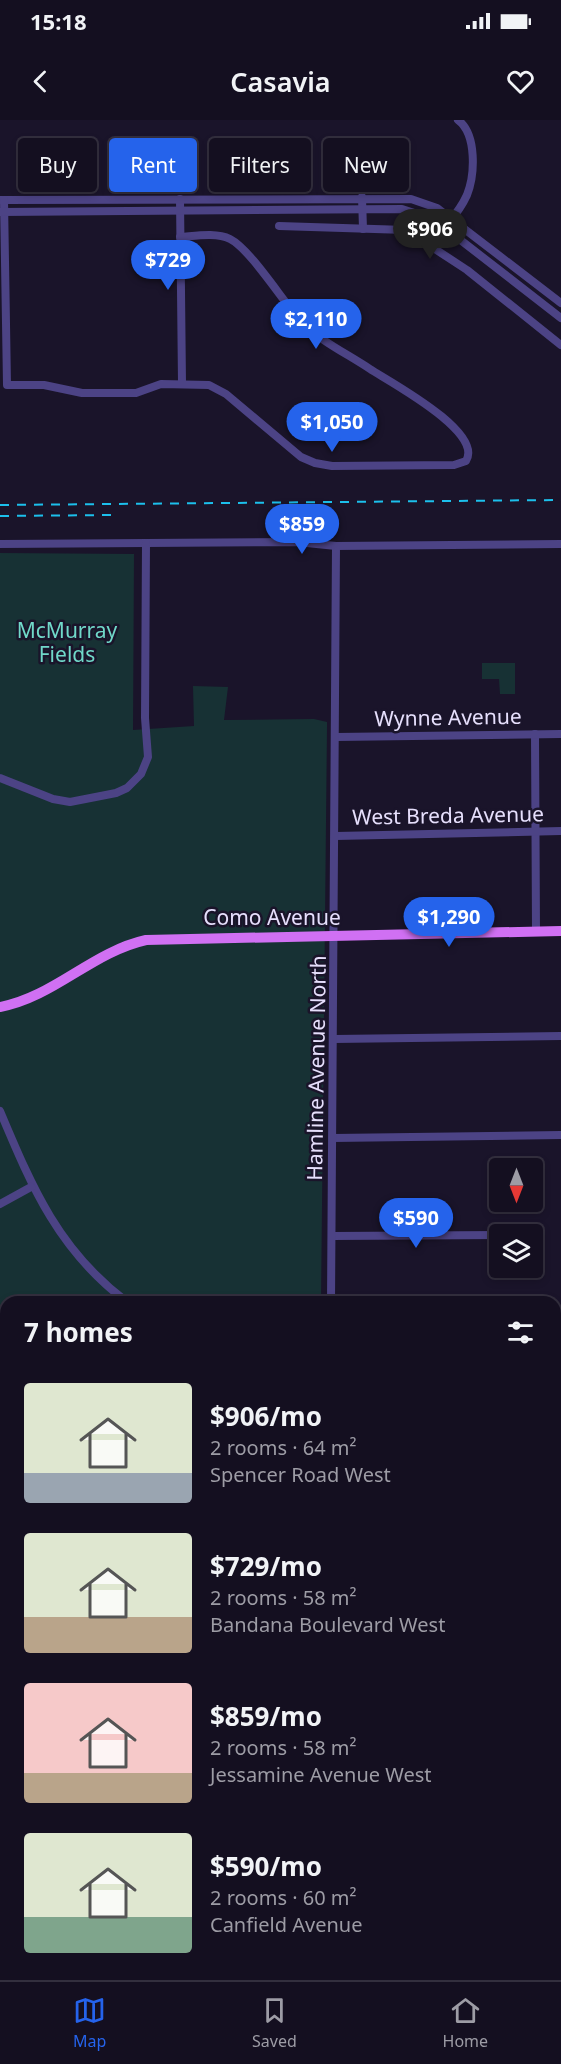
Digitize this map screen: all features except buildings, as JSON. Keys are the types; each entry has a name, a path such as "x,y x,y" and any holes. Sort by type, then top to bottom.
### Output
{"main road":[{"name":"Como Avenue","path":"0,1007 35,996 117,949 146,940 561,931"}],"street":[{"path":"445,228 467,194 471,170 470,138 467,129 458,120"},
{"path":"362,197 363,229"},
{"path":"180,237 218,236 231,240 307,327 455,428 467,441 468,456 460,464 454,465 322,465 301,457 223,392 209,385 161,384 136,393 82,393 44,384 7,384 2,200 362,197 411,199 437,208 561,303"},
{"path":"180,199 182,383"},
{"path":"2,212 402,209 430,218 445,228 561,318"},
{"path":"279,226 406,230 420,237 467,270 561,345"},
{"path":"0,544 297,542 336,546 561,544"},
{"path":"0,778 53,799 70,802 127,788 141,774 148,757 146,543"},
{"name":"Hamline Avenue North","path":"331,1296 336,936 336,546"},
{"path":"535,734 536,931"},
{"name":"Wynne Avenue","path":"336,737 561,734"},
{"name":"West Breda Avenue","path":"336,836 561,831"},
{"path":"334,1039 561,1036"},
{"path":"0,1111 31,1187 63,1237 83,1262 120,1296"},
{"path":"333,1138 561,1135"},
{"path":"0,1204 31,1187"},
{"path":"332,1236 489,1235"}],"green space":[{"name":"McMurray Fields","path":"0,553 134,554 133,730 194,726 193,686 228,687 224,720 314,719 327,722 321,1296 0,1296"},
{"path":"482,663 515,663 515,694 500,694 499,679 482,679"}],"railway":[{"path":"0,505 561,500"},
{"path":"0,516 113,515"}]}
